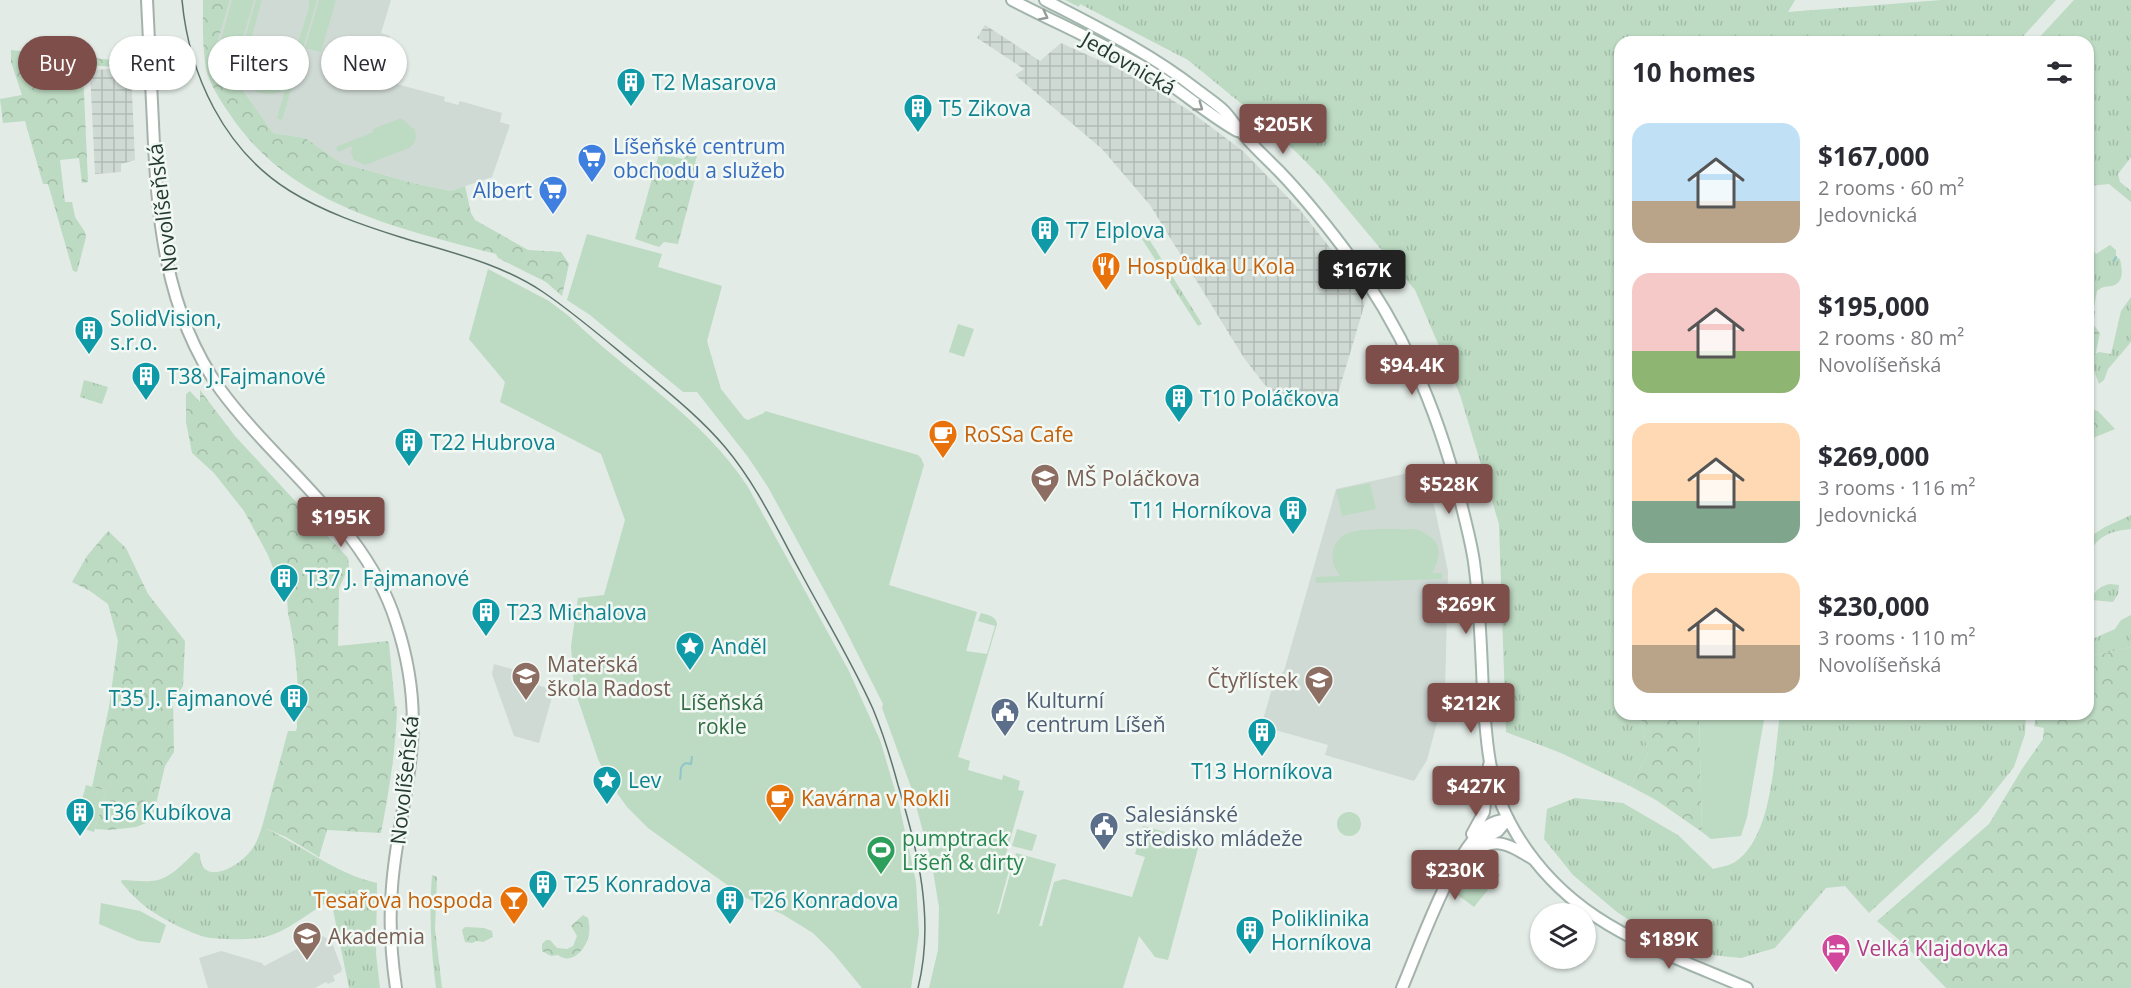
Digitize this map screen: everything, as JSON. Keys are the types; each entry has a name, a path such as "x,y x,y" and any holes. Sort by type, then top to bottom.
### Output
{"main road":[{"name":"Novolíšeňská","path":"147,0 158,211 166,264 182,316 207,368 226,397 360,550 388,600 402,642 409,674 413,725 411,760 392,887 391,941 396,988"},
{"name":"Jedovnická","path":"1012,0 1158,76 1215,118 1243,134"},
{"name":"Jedovnická","path":"1045,0 1165,66 1223,110 1282,174 1344,248 1392,321 1433,406 1449,457 1472,552 1489,765 1508,819 1535,860 1580,908 1626,936 1747,988"},
{"path":"1402,988 1470,837 1482,819 1489,765"},
{"path":"1463,854 1489,824 1508,819"},
{"path":"1463,854 1491,843 1511,846 1535,860"}],"shaded area":[{"path":"230,0 391,0 381,33 390,36 321,36 321,90 407,90 407,87 445,97 444,101 458,105 460,101 502,113 500,122 510,125 492,177 451,191 341,163 305,138 273,133 243,90 309,90 309,36 219,36"},
{"path":"985,25 1040,61 1061,43 1121,70 1187,109 1243,151 1300,210 1331,249 1365,303 1334,407 1293,404 1280,399 1264,384 1244,358 1150,205 1102,149 1015,75 1024,69 977,38"},
{"path":"109,69 109,90 132,90 135,160 121,164 121,172 95,174 91,90 97,90 97,70"},
{"path":"1422,470 1435,509 1448,571 1445,693 1427,760 1414,781 1325,755 1328,745 1265,727 1262,723 1275,678 1284,671 1336,489"},
{"name":"Mateřská škola Radost","path":"494,664 539,677 537,685 554,690 539,743 514,736 492,674"},
{"name":"Akademia","path":"322,936 331,940 342,969 333,976 335,981 328,984 326,982 315,988 208,988 199,958 221,951 262,963 264,966"}],"green space":[{"path":"203,0 230,0 219,36 208,36 208,76 203,34"},
{"path":"232,0 254,0 243,36 222,36"},
{"path":"256,0 262,0 252,36 246,36"},
{"path":"309,0 317,0 306,36 300,36 309,8"},
{"path":"319,0 336,0 326,36 321,36 321,52 309,49 308,36"},
{"path":"1065,0 1795,0 1788,12 1942,0 2056,0 2023,36 1614,36 1614,720 1641,720 1648,754 1630,786 1561,753 1506,732 1499,524 1460,395 1415,290 1319,175 1276,132 1188,60 1080,4 1079,7"},
{"path":"2074,0 2131,0 2131,157 2118,174 2120,182 2131,191 2131,202 2109,184 2094,185 2094,36 2041,36"},
{"path":"11,50 18,51 18,83 11,62"},
{"path":"97,58 109,60 109,66 97,66"},
{"path":"20,90 84,90 88,182 82,183 79,158 60,160 65,202 72,202 75,217 86,237 77,272 73,271 48,184 43,184 25,121 3,123 0,99 22,95"},
{"path":"215,90 243,90 273,133 305,138 341,163 451,191 465,186 471,213 475,220 528,250 561,252 569,264 562,296 546,282 498,258 496,254 383,222 313,191 282,170 254,144"},
{"path":"252,90 285,90 268,94"},
{"path":"285,90 291,90 282,120 277,118"},
{"path":"401,118 415,130 414,143 409,148 365,165 354,160 351,153 352,146 338,152 336,147"},
{"path":"659,154 683,159 689,154 697,156 695,163 699,164 678,244 664,242 659,247 635,239"},
{"path":"587,234 662,254 658,267 722,286 707,341 721,389 744,418 748,420 765,411 918,455 921,458 924,465 889,585 977,612 966,651 987,654 995,626 978,621 981,613 991,616 997,624 958,757 970,761 968,770 1002,780 1003,775 1020,781 1018,790 1024,791 1004,861 1011,863 997,914 999,914 1016,853 1056,864 1039,926 1042,926 1054,882 1064,879 1132,897 1145,857 1135,854 1143,826 1200,841 1168,960 1155,957 1139,936 1123,988 929,988 938,950 939,907 932,865 911,787 882,708 883,704 768,487 748,457 697,392 683,392 590,315 567,300"},
{"path":"1147,236 1202,324 1198,326 1142,239"},
{"path":"2110,245 2116,250 2116,257 2120,259 2121,278 2116,284 2097,291 2094,307 2094,252 2096,254"},
{"name":"Líšeňská rokle","path":"488,269 549,301 570,317 687,417 730,462 748,487 849,671 880,740 899,804 916,882 919,934 911,988 862,988 813,933 782,914 744,897 648,828 627,807 610,783 598,759 574,688 571,646 578,598 604,595 625,520 601,454 500,402 505,382 469,339"},
{"path":"2131,297 2131,342 2108,369 2104,380 2099,384 2094,370 2095,354 2099,352 2111,354 2121,311"},
{"path":"958,324 974,329 964,357 949,352"},
{"path":"2094,325 2100,333 2094,357"},
{"path":"84,380 108,387 102,404 80,397"},
{"path":"200,390 235,436 348,558 349,567 339,588 338,646 388,641 389,643 395,706 397,707 392,770 381,833 327,830 319,857 286,837 262,827 288,731 296,731 297,727 297,670 287,596 283,594 268,555 244,511 214,473 192,453 186,422 186,394 190,391 200,402"},
{"path":"2094,410 2098,411 2115,429 2094,438"},
{"path":"1370,483 1376,509 1342,516 1336,490"},
{"path":"2131,515 2131,529 2110,533 2094,546 2094,534"},
{"path":"1368,529 1415,529 1430,536 1437,546 1438,558 1432,573 1442,573 1442,579 1316,583 1315,577 1340,576 1332,554 1336,543 1344,535"},
{"path":"108,531 126,548 148,594 185,641 183,686 173,701 174,752 165,766 154,812 146,823 136,827 110,830 95,829 106,791 92,787 109,707 118,641 108,604 72,582 87,556"},
{"path":"2119,585 2118,594 2113,602 2094,600 2094,594 2104,586"},
{"path":"2131,615 2131,647 2094,656 2094,638 2115,629 2121,620"},
{"path":"2131,647 2131,988 1946,988 1904,944 1877,921 1989,824 2043,739 2044,728 2034,726 2036,720 2094,720 2094,656"},
{"path":"1641,720 1699,720 1702,832 1656,800 1630,786 1648,754"},
{"path":"1699,720 1764,720 1747,817 1741,836 1711,839 1702,832"},
{"path":"1779,720 2026,720 2025,734 2014,767 1978,812 1869,913 1845,886 1826,888 1775,948 1741,958 1691,953 1638,926 1617,912 1573,875 1544,839 1547,809 1575,798 1623,803 1678,835 1713,869 1727,865 1735,862 1748,850 1757,834 1770,794"},
{"path":"86,785 106,791 94,832 75,826"},
{"path":"1349,812 1358,815 1361,824 1358,833 1349,836 1340,833 1337,824 1340,815"},
{"path":"262,827 332,866 377,883 376,954 380,988 349,988 330,903 326,903 273,935 243,939 211,938 189,931 154,912 137,900 121,882 122,880 148,881 164,878 195,852 200,854 201,864 205,869 211,872 226,870 249,853"},
{"path":"1017,829 1037,835 1032,851 1012,846"},
{"path":"1483,861 1500,875 1474,907 1458,895"},
{"path":"432,875 437,877 435,929 442,988 436,988 433,960"},
{"path":"101,903 140,911 166,925 160,943 139,941 99,924"},
{"path":"583,915 588,918 589,932 585,945 578,954 563,958 558,955 551,956 542,951 542,944 546,940 550,940 557,948 567,949 573,946 577,936 571,926"},
{"path":"465,927 484,928 492,931 493,937 483,942 465,942 462,930"}],"waterway":[{"path":"2114,261 2116,257"},
{"path":"680,779 682,766 686,763 691,764 692,757"}],"tram line":[{"path":"182,0 193,56 214,108 246,154 267,174 303,199 330,212 372,228 492,266 527,282 566,308 680,403 715,435 737,462 766,508 865,692 893,766 912,835 922,885 925,937 918,988"}],"place":[{"name":"T2 Masarova","path":"631,108"},
{"name":"T5 Zikova","path":"918,134"},
{"name":"Líšeňské centrum obchodu a služeb","path":"592,184"},
{"name":"Albert","path":"553,216"},
{"name":"T7 Elplova","path":"1045,256"},
{"name":"Hospůdka U Kola","path":"1106,292"},
{"name":"SolidVision, s.r.o.","path":"89,356"},
{"name":"T38 J.Fajmanové","path":"146,402"},
{"name":"T10 Poláčkova","path":"1179,424"},
{"name":"RoSSa Cafe","path":"943,460"},
{"name":"T22 Hubrova","path":"409,468"},
{"name":"MŠ Poláčkova","path":"1045,504"},
{"name":"T11 Horníkova","path":"1293,536"},
{"name":"T37 J. Fajmanové","path":"284,604"},
{"name":"T23 Michalova","path":"486,638"},
{"name":"Anděl","path":"690,672"},
{"name":"Mateřská škola Radost","path":"526,702"},
{"name":"Čtyřlístek","path":"1319,706"},
{"name":"T35 J. Fajmanové","path":"294,724"},
{"name":"Kulturní centrum Líšeň","path":"1005,738"},
{"name":"T13 Horníkova","path":"1262,758"},
{"name":"Lev","path":"607,806"},
{"name":"Kavárna v Rokli","path":"780,824"},
{"name":"T36 Kubíkova","path":"80,838"},
{"name":"Salesiánské středisko mládeže","path":"1104,852"},
{"name":"pumptrack Líšeň & dirty","path":"881,876"},
{"name":"T25 Konradova","path":"543,910"},
{"name":"Tesařova hospoda","path":"514,926"},
{"name":"T26 Konradova","path":"730,926"},
{"name":"Poliklinika Horníkova","path":"1250,956"},
{"name":"Akademia","path":"307,962"},
{"name":"Velká Klajdovka","path":"1836,974"}]}
